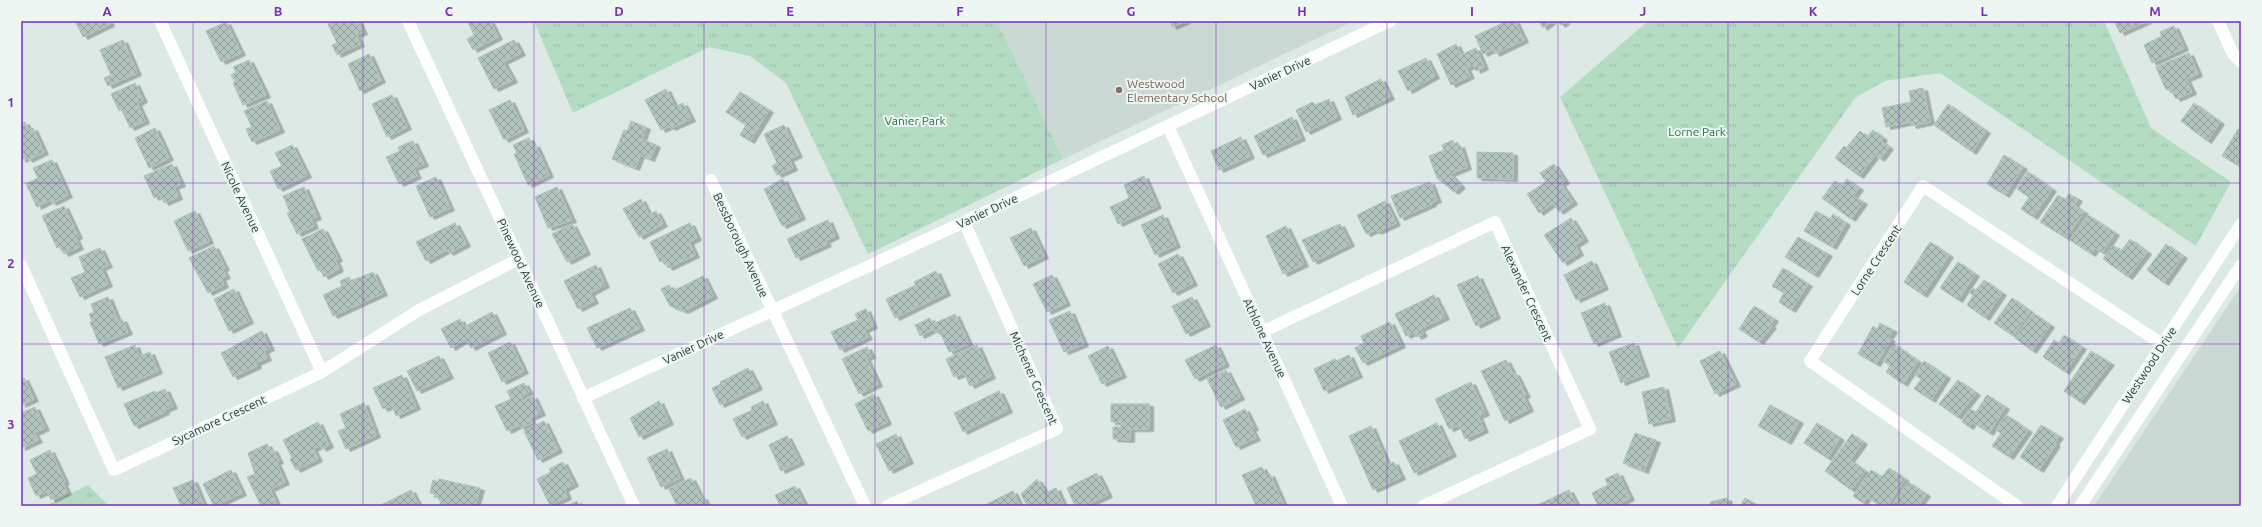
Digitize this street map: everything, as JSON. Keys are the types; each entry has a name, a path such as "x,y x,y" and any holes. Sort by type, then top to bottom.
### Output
{"street":[{"name":"Nicole Avenue","path":"160,21 322,372"},
{"name":"Pinewood Avenue","path":"408,21 634,506"},
{"name":"Vanier Drive","path":"583,398 964,222 1390,21"},
{"path":"2218,21 2233,54 2241,62"},
{"name":"Athlone Avenue","path":"1168,126 1342,506"},
{"name":"Bessborough Avenue","path":"711,180 771,310"},
{"name":"Lorne Crescent","path":"2017,506 1810,361 1923,186 2162,344"},
{"name":"Michener Crescent","path":"887,506 1057,429 964,222"},
{"name":"Alexander Crescent","path":"1262,332 1495,222 1590,429 1423,506"},
{"name":"Westwood Drive","path":"2057,506 2241,224"},
{"name":"Sycamore Crescent","path":"21,265 114,470 322,372 419,310 519,259"},
{"name":"Westwood Drive","path":"2080,506 2241,265"},
{"path":"771,310 865,506"}],"shaded area":[{"name":"Westwood Elementary School","path":"997,21 1354,21 1063,159"},
{"path":"2241,286 2241,506 2094,506"}],"green space":[{"name":"Vanier Park","path":"534,21 997,21 1063,159 868,254 786,83 750,56 709,47 573,113"},
{"name":"Lorne Park","path":"1648,21 2104,21 2151,128 2231,182 2196,246 1940,73 1885,81 1855,98 1678,348 1560,97"},
{"path":"88,485 109,506 45,506"}],"building":[{"path":"75,21 109,21 110,24 83,37"},
{"path":"335,21 358,21 363,32 356,35 360,44 337,55 332,45 337,43 328,24"},
{"path":"490,21 498,37 473,50 467,39 474,35 468,22"},
{"path":"1170,21 1186,21 1172,27"},
{"path":"1507,21 1515,21 1524,40 1495,54 1493,49 1483,54 1475,36"},
{"path":"1539,21 1552,21 1543,28"},
{"path":"1557,21 1566,21 1561,25"},
{"path":"2114,21 2147,21 2120,33"},
{"path":"226,22 241,53 221,62 206,31"},
{"path":"2174,26 2184,48 2152,63 2144,45 2162,36 2160,32"},
{"path":"123,40 137,73 108,86 104,78 111,75 100,50"},
{"path":"514,40 521,53 503,62 513,80 494,89 478,58"},
{"path":"1456,44 1461,55 1476,48 1484,67 1476,71 1474,65 1466,68 1470,76 1451,85 1437,54"},
{"path":"2189,53 2198,74 2186,79 2192,92 2176,99 2170,88 2166,90 2156,67"},
{"path":"369,54 381,80 360,91 348,64"},
{"path":"1426,58 1435,76 1408,91 1398,71"},
{"path":"249,60 266,95 243,105 231,75 236,72 233,67"},
{"path":"1381,79 1390,97 1353,115 1345,97"},
{"path":"135,83 143,100 137,103 145,121 130,128 122,110 119,111 111,94"},
{"path":"1923,88 1930,122 1912,126 1911,122 1886,127 1882,108 1911,102 1909,91"},
{"path":"666,89 675,107 683,103 691,119 671,128 670,126 661,130 645,100"},
{"path":"740,92 769,110 750,141 740,135 746,125 726,112"},
{"path":"392,95 407,127 387,137 372,104"},
{"path":"1329,99 1337,117 1306,132 1296,110 1313,102 1315,105"},
{"path":"510,100 524,130 504,140 489,110"},
{"path":"267,101 280,130 252,142 246,129 252,127 244,111"},
{"path":"2194,103 2220,122 2207,141 2181,121"},
{"path":"1948,104 1986,131 1972,152 1934,125"},
{"path":"1292,117 1301,138 1263,155 1254,136"},
{"path":"631,121 646,127 642,139 656,145 650,159 640,155 635,168 612,159 624,130 627,131"},
{"path":"25,122 28,130 33,128 44,152 28,160 27,157 21,160 21,124"},
{"path":"784,125 798,155 789,159 793,168 777,175 772,166 777,163 764,134"},
{"path":"155,128 169,158 149,168 135,138"},
{"path":"2238,129 2241,131 2241,167 2222,156"},
{"path":"1873,130 1883,138 1881,141 1889,147 1880,159 1875,155 1859,176 1835,158 1844,146 1846,148 1860,131 1867,137"},
{"path":"1241,137 1250,156 1219,170 1211,151"},
{"path":"529,138 533,146 535,144 549,175 528,185 514,154 517,153 513,145"},
{"path":"1453,140 1454,147 1460,145 1467,167 1450,174 1461,186 1454,192 1437,178 1429,156 1444,150 1442,145"},
{"path":"413,141 424,164 413,168 417,176 399,184 386,157 400,151 398,147"},
{"path":"292,145 307,175 278,189 270,171 282,166 275,153"},
{"path":"1477,152 1513,153 1513,179 1477,178"},
{"path":"2004,155 2023,167 2005,195 1987,184"},
{"path":"52,160 68,195 52,203 50,200 37,207 26,184 38,178 33,168"},
{"path":"172,164 181,184 174,187 178,197 164,203 160,195 154,198 144,176"},
{"path":"1554,164 1565,181 1561,184 1573,202 1559,212 1553,203 1539,213 1527,194 1546,182 1540,173"},
{"path":"2028,172 2052,189 2033,217 2021,209 2029,197 2017,189"},
{"path":"1144,176 1157,206 1118,224 1110,207 1129,198 1124,185"},
{"path":"436,177 450,208 430,217 416,186"},
{"path":"783,179 801,217 782,226 764,189"},
{"path":"1847,179 1859,188 1853,196 1863,202 1851,219 1822,198 1835,181 1842,186"},
{"path":"1430,182 1437,200 1432,202 1432,204 1400,218 1391,196"},
{"path":"304,187 317,217 311,219 314,226 297,234 287,213 290,212 283,196"},
{"path":"557,187 572,220 548,228 535,197"},
{"path":"2069,194 2078,199 2074,205 2084,212 2066,238 2040,222 2058,195 2065,200"},
{"path":"641,199 649,215 656,211 663,224 639,237 623,209"},
{"path":"1385,201 1396,223 1377,232 1375,230 1366,234 1357,215"},
{"path":"64,206 78,236 75,238 79,247 64,254 60,246 57,248 42,216"},
{"path":"195,211 209,241 188,251 174,221"},
{"path":"1816,211 1830,219 1833,214 1846,223 1832,247 1804,231"},
{"path":"1163,215 1176,245 1155,255 1141,225"},
{"path":"2088,215 2115,233 2102,253 2095,248 2091,254 2070,240"},
{"path":"1571,218 1584,239 1575,245 1579,253 1563,263 1544,235"},
{"path":"828,220 835,236 825,241 827,244 796,258 787,239"},
{"path":"455,223 466,244 449,253 447,250 426,261 416,242"},
{"path":"690,223 697,238 689,242 695,255 668,268 664,260 660,262 650,242"},
{"path":"572,224 586,252 567,262 552,234"},
{"path":"1340,224 1350,244 1313,262 1302,240"},
{"path":"1286,226 1304,264 1283,274 1266,236"},
{"path":"1031,228 1044,256 1024,266 1010,238"},
{"path":"323,229 338,259 335,260 339,269 324,277 320,270 318,271 302,239"},
{"path":"1798,237 1828,254 1814,275 1785,257"},
{"path":"2130,239 2147,252 2128,277 2103,259 2113,245 2121,251"},
{"path":"1930,242 1949,255 1923,295 1904,282"},
{"path":"2166,244 2183,256 2164,283 2147,270"},
{"path":"214,246 225,268 222,269 226,276 221,278 224,285 208,293 189,258"},
{"path":"100,248 108,265 101,268 108,284 80,297 71,278 85,272 79,257"},
{"path":"1178,254 1193,283 1173,293 1158,264"},
{"path":"1592,261 1604,287 1576,300 1564,275"},
{"path":"1958,262 1975,274 1958,300 1940,288"},
{"path":"596,265 605,285 590,293 594,301 578,309 564,281"},
{"path":"1783,268 1808,284 1791,310 1779,302 1784,293 1772,286"},
{"path":"936,271 946,293 895,318 886,299 916,285 914,282"},
{"path":"373,272 383,293 333,316 323,295 342,286 340,281 349,277 351,281"},
{"path":"1052,275 1066,303 1047,312 1033,284"},
{"path":"703,276 713,296 684,311 670,306 661,289 669,285 673,291"},
{"path":"1478,276 1496,316 1476,326 1457,285"},
{"path":"1984,280 2002,293 1985,318 1967,305 1973,296 1970,293 1973,288 1976,290"},
{"path":"234,289 249,321 229,331 214,299"},
{"path":"1434,295 1445,317 1420,329 1423,334 1417,337 1414,332 1406,336 1395,314"},
{"path":"108,297 118,321 122,319 128,332 99,344 90,322 92,321 89,314 94,312 91,304"},
{"path":"1192,297 1206,324 1186,334 1172,306"},
{"path":"2012,298 2030,311 2013,336 1994,323"},
{"path":"1605,303 1617,334 1594,344 1581,313"},
{"path":"1754,306 1774,319 1770,325 1772,326 1759,342 1739,329"},
{"path":"630,308 640,328 597,348 587,328"},
{"path":"866,309 873,326 864,330 868,337 840,350 831,332 858,320 855,314"},
{"path":"1070,311 1084,344 1064,352 1049,320"},
{"path":"492,312 502,332 471,348 466,339 451,348 441,329 460,319 464,327"},
{"path":"2033,313 2050,325 2032,351 2015,338"},
{"path":"955,314 969,344 949,352 939,330 935,332 934,329 920,336 915,325 930,318 933,324"},
{"path":"1390,322 1401,345 1363,363 1355,348 1364,343 1361,336"},
{"path":"1880,323 1893,330 1888,338 1891,339 1876,364 1858,354 1873,326 1877,329"},
{"path":"262,331 270,348 264,351 267,358 256,363 257,366 233,377 221,353"},
{"path":"2064,335 2082,347 2065,372 2043,357 2054,340 2059,343"},
{"path":"510,342 524,371 502,382 488,353"},
{"path":"1634,343 1645,374 1621,383 1609,352"},
{"path":"1894,344 1918,361 1903,384 1886,372 1890,366 1883,361"},
{"path":"135,345 139,356 150,352 158,371 118,388 105,357"},
{"path":"977,345 991,376 970,386 964,373 954,377 946,359"},
{"path":"1216,345 1225,364 1195,379 1185,360"},
{"path":"1108,346 1122,375 1102,384 1088,356"},
{"path":"867,347 871,356 866,358 878,384 859,394 842,359"},
{"path":"1720,351 1736,384 1715,394 1700,361"},
{"path":"2091,351 2110,363 2080,402 2064,391"},
{"path":"1349,355 1358,375 1324,391 1314,369 1335,359 1336,361"},
{"path":"439,356 449,376 417,391 407,371"},
{"path":"1506,360 1513,374 1515,373 1526,395 1523,396 1529,409 1505,421 1481,371"},
{"path":"1924,361 1946,376 1931,400 1914,389 1921,379 1915,375"},
{"path":"748,368 758,387 720,405 712,388 721,384 720,382"},
{"path":"1226,370 1240,397 1221,407 1207,379"},
{"path":"402,375 416,407 396,416 392,405 383,409 373,388"},
{"path":"24,378 34,399 21,405 21,379"},
{"path":"1958,380 1976,393 1957,417 1939,404"},
{"path":"1471,382 1485,413 1478,416 1484,430 1465,439 1459,425 1449,429 1435,399"},
{"path":"524,383 529,392 521,396 523,401 533,396 541,413 530,418 532,423 521,428 519,425 507,431 495,406 511,399 507,391"},
{"path":"1664,387 1671,419 1649,424 1642,392"},
{"path":"165,389 173,406 164,410 165,412 134,426 124,404 155,391 156,393"},
{"path":"999,391 1008,410 963,432 954,413"},
{"path":"874,394 887,422 868,431 855,404"},
{"path":"1987,395 2005,407 1989,433 1972,422 1969,427 1962,422 1970,409 1976,412"},
{"path":"659,401 669,422 639,437 630,418"},
{"path":"763,401 773,422 742,437 733,419 752,410 751,407"},
{"path":"364,403 376,435 346,449 338,431 346,428 340,414"},
{"path":"1111,404 1149,404 1149,429 1130,429 1130,440 1113,439 1113,427 1121,427 1121,422 1111,422"},
{"path":"1770,405 1799,421 1787,442 1758,426"},
{"path":"35,407 45,428 34,433 38,440 21,448 21,413"},
{"path":"1245,409 1254,428 1251,429 1256,438 1236,447 1223,420"},
{"path":"2006,415 2028,430 2009,457 1992,446 2001,433 1996,430"},
{"path":"544,421 558,450 538,460 524,431"},
{"path":"318,422 329,445 322,449 320,445 313,449 318,459 296,470 283,440"},
{"path":"1437,423 1452,454 1414,473 1399,441"},
{"path":"1817,423 1840,438 1827,458 1804,443"},
{"path":"2041,425 2059,436 2054,443 2056,444 2039,470 2020,457"},
{"path":"1371,426 1388,465 1394,462 1401,477 1373,490 1349,436"},
{"path":"1635,433 1656,440 1644,471 1623,463"},
{"path":"896,434 909,461 889,471 876,444"},
{"path":"1852,434 1863,442 1850,460 1865,471 1851,490 1825,471"},
{"path":"787,436 800,462 781,471 769,445"},
{"path":"267,444 270,450 273,449 279,461 276,462 285,482 270,489 277,505 276,506 261,506 247,477 255,474 248,453"},
{"path":"667,449 680,478 661,487 647,458"},
{"path":"50,450 65,482 63,483 67,492 51,500 47,491 36,496 28,478 37,474 30,460"},
{"path":"563,462 574,484 564,489 567,497 550,505 537,479 551,472 549,469"},
{"path":"1262,467 1266,476 1270,474 1284,506 1256,506 1242,475"},
{"path":"1889,468 1905,479 1887,506 1880,506 1867,497 1863,503 1853,496 1871,470 1882,477"},
{"path":"231,470 242,493 214,506 203,484"},
{"path":"1097,473 1108,495 1084,506 1075,506 1067,488"},
{"path":"1618,473 1630,498 1614,506 1598,506 1592,493 1608,485 1605,479"},
{"path":"691,478 701,498 703,497 707,506 677,506 669,489"},
{"path":"439,479 480,488 475,506 440,504 442,499 434,497 435,494 430,493 433,480 438,482"},
{"path":"1037,479 1046,493 1056,488 1064,506 1027,506 1021,494"},
{"path":"193,480 204,506 181,506 173,488"},
{"path":"1908,482 1926,494 1918,506 1892,506"},
{"path":"795,486 805,506 780,506 775,495"},
{"path":"411,490 419,506 379,506"},
{"path":"1569,490 1577,506 1535,506"},
{"path":"1013,491 1020,506 983,506"},
{"path":"1727,498 1729,506 1711,506 1710,502"},
{"path":"1745,498 1759,506 1740,506"},
{"path":"577,501 579,506 566,506"}],"place":[{"name":"Westwood Elementary School","path":"1119,90"}]}
